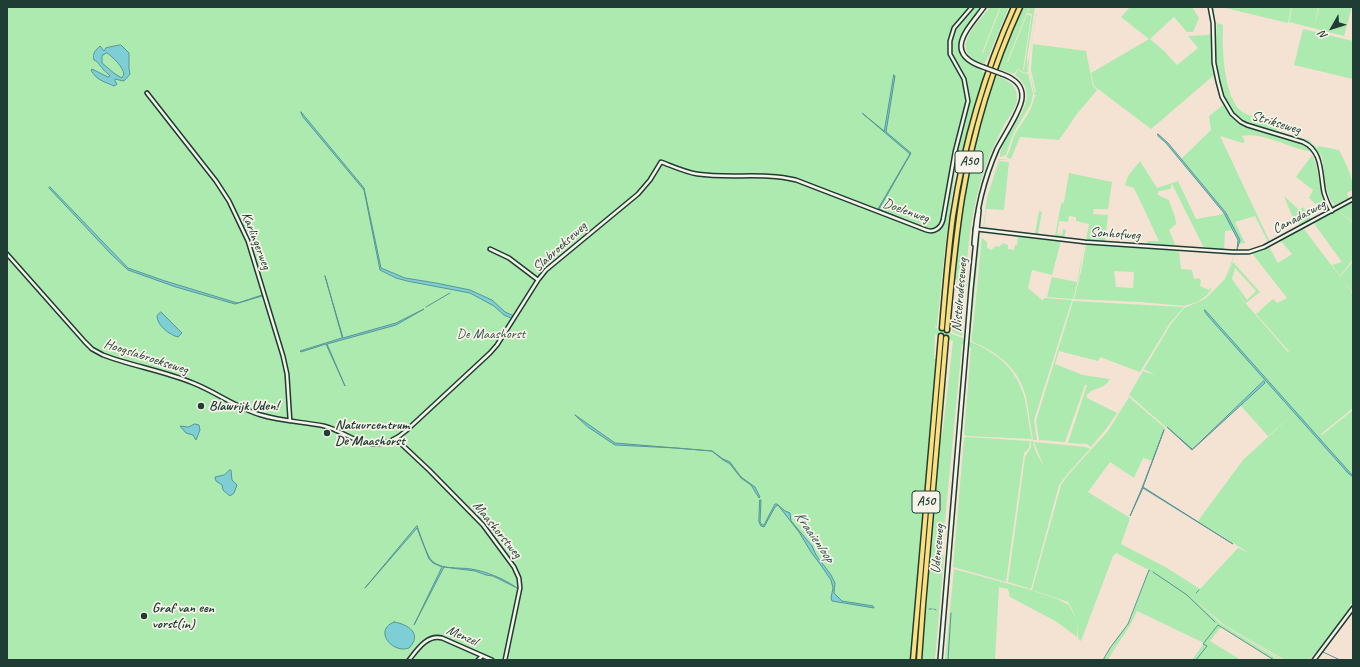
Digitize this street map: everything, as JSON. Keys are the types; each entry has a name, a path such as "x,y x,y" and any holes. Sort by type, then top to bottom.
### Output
{"highway":[{"name":"A50","path":"942,328 950,242 962,166 975,110 984,82 1014,7"},
{"name":"A50","path":"947,330 957,235 967,169 985,99 1020,7"},
{"name":"A50","path":"913,660 941,336"},
{"name":"A50","path":"919,660 946,338"}],"street":[{"name":"Doelenweg","path":"661,162 696,173 714,176 775,176 796,180 926,230 935,230 942,223 955,152 968,101 964,79 950,54 950,41 954,28 972,7"},
{"name":"Nistelrodeseweg","path":"967,343 975,248 982,195 990,166 1022,98 1021,90 1017,82 1002,74 977,65 966,58 962,50 961,44 964,34 984,7"},
{"name":"Strikseweg","path":"1210,7 1213,23 1214,62 1219,89 1232,114 1241,122 1303,142 1312,147 1319,160 1324,193 1332,211"},
{"name":"Karlingerweg","path":"147,93 216,181 229,201 245,233 283,356 287,374 290,421"},
{"name":"Slabroekseweg","path":"396,439 490,353 502,338 538,280 552,265 638,194 650,180 661,162"},
{"name":"Canadasweg","path":"1254,251 1353,199"},
{"name":"Sonhofweg","path":"977,229 1085,242 1233,252 1254,251"},
{"path":"490,249 509,258 538,280"},
{"name":"Hoogslabroekseweg","path":"7,254 85,342 97,352 108,357 168,374 194,384 253,413 330,428 366,444 379,444 396,439"},
{"name":"Udenseweg","path":"940,660 967,343"},
{"name":"Maashorstweg","path":"396,439 479,520 496,545 516,570 520,588 505,660"},
{"path":"1314,660 1353,608"},
{"name":"Menzel","path":"409,660 427,640 433,637 442,638 492,660"},
{"name":"Menzel","path":"478,660 482,656"}],"green space":[{"name":"De Maashorst","path":"7,7 982,7 963,32 960,40 959,48 962,55 969,62 982,69 982,72 985,73 969,125 959,166 961,148 955,172 937,326 935,327 988,350 1009,368 1017,379 1023,393 1032,439 966,436 964,434 971,348 962,344 943,542 942,554 944,557 935,660 922,660 940,441 943,429 953,341 935,334 934,359 936,359 910,660 7,660"},
{"path":"990,7 1000,7 982,53 1001,7 1009,7 984,64 973,59 967,52 966,45 972,30"},
{"path":"1023,7 1029,7 1007,62 1027,14 1031,16 1024,70 1032,14 1027,13 1030,7 1035,7 1027,58 1028,72 1025,73 1018,69 1014,74 998,69"},
{"path":"1130,7 1192,7 1199,18 1193,32 1187,32 1174,17 1150,39 1177,65 1198,48 1188,36 1209,35 1209,33 1212,35 1213,62 1219,90 1231,113 1240,123 1305,144 1311,150 1318,161 1324,194 1329,207 1327,212 1315,219 1314,218 1324,212 1309,198 1313,190 1296,177 1312,155 1316,164 1322,196 1318,166 1310,151 1302,150 1258,136 1242,136 1245,141 1243,143 1220,136 1269,240 1269,243 1255,249 1268,242 1255,216 1235,222 1245,243 1239,244 1240,242 1226,213 1181,159 1211,130 1209,116 1223,105 1213,76 1151,129 1094,86 1091,73 1149,39 1121,17"},
{"path":"1211,7 1214,7 1216,36 1217,23 1223,25 1225,72 1232,97 1237,107 1248,115 1277,122 1277,131 1309,140 1317,148 1318,146 1339,150 1352,180 1353,190 1347,193 1349,198 1335,205 1329,196 1324,176 1329,203 1325,192 1320,160 1317,153 1308,144 1297,138 1247,124 1241,121 1231,111 1224,99 1219,84 1214,52","holes":["1320,152 1322,157 1324,176"]},
{"path":"1221,7 1291,7 1288,23"},
{"path":"1292,7 1318,7 1315,26 1319,7 1352,7 1344,36 1289,22"},
{"path":"1036,14 1029,58 1029,68 1035,93 1031,70 1033,44 1086,51 1093,86 1097,90 1077,114 1059,140 1020,137 1011,159 1006,157 1015,134 1029,112 1036,96 1034,94 1028,63"},
{"path":"1303,29 1353,41 1353,79 1294,65"},
{"path":"1018,70 1025,74 1028,73 1033,94 1031,104 1013,134 1006,155 1000,157 1002,147 1007,136 1025,105 1027,95 1024,85 1015,75"},
{"path":"996,76 1011,83 1017,93 1017,101 1004,125 984,170 972,220 968,254 967,286 960,287 955,277 967,185 973,155"},
{"path":"999,159 1009,160 1000,160 989,192 1000,161 1009,162 1004,210 986,209 984,227 996,230 983,229 987,198"},
{"path":"1140,161 1157,188 1178,181 1196,219 1224,213 1233,230 1225,231 1224,250 1196,248 1211,248 1203,246 1172,184 1170,189 1159,191 1157,194 1169,200 1176,224 1169,230 1176,247 1148,245 1147,241 1159,241 1134,188 1125,185 1128,176"},
{"path":"1069,173 1112,182 1108,209 1094,209 1093,214 1108,215 1105,242 1067,239 1066,238 1086,240 1089,224 1076,221 1076,217 1069,216 1068,222 1059,221 1057,234 1062,235 1063,229 1066,230 1064,238 1033,235 1033,233 1035,233 1039,211 1042,212 1038,234 1055,236 1061,204 1064,202"},
{"path":"1284,196 1299,210 1303,207 1312,220 1291,232 1290,230 1300,225 1293,218"},
{"path":"1353,197 1336,207 1331,206 1329,203 1335,206"},
{"path":"1353,200 1353,222 1337,210 1353,223 1353,259 1340,276 1332,265 1342,262 1313,222"},
{"path":"1311,223 1312,224 1304,229 1353,294 1353,408 1321,434 1322,435 1353,410 1353,476 1205,310 1208,316 1353,477 1353,601 1347,610 1353,603 1353,607 1313,660 1311,660 1316,652 1309,660 1285,660 1236,631 1283,660 1281,660 1223,624 1193,598 1220,623 1279,660 1273,660 1221,627 1210,641 1241,660 1192,660 1204,643 1137,611 1131,624 1108,660 1103,660 1114,642 1129,623 1149,570 1116,553 1113,556 1081,641 1078,638 1077,623 1077,637 1057,622 1010,597 1008,589 999,587 995,660 945,660 954,569 1028,589 1057,599 1069,605 1077,621 1068,602 1032,590 1061,485 1068,475 1108,431 1129,397 1165,428 1153,461 1143,458 1134,478 1110,462 1088,492 1130,518 1121,544 1167,568 1200,589 1238,548 1249,553 1198,521 1243,460 1294,413 1268,436 1240,405 1265,383 1264,381 1191,449 1129,395 1143,371 1155,375 1144,369 1171,324 1184,308 1206,298 1225,279 1235,253 1249,254 1236,254 1235,257 1235,254 1227,277 1233,262 1260,292 1246,303 1234,290 1288,352 1308,336 1289,351 1256,314 1273,299 1277,303 1287,298 1251,252 1275,243 1269,247 1278,263 1292,254 1281,241 1277,243 1277,241","holes":["1235,268 1256,291 1247,300 1232,279"]},
{"path":"983,231 985,231 982,238 987,242 987,248 991,250 996,246 999,247 1003,243 1008,245 1008,249 1014,250 1015,245 1017,245 1018,235 1072,242 1061,241 1052,275 1032,270 1028,288 1042,300 1045,298 1072,300 1034,420 1037,440 1033,440 1023,387 1013,370 999,356 971,340 973,327 982,236"},
{"path":"978,237 980,237 970,339 968,339"},
{"path":"1087,243 1196,250 1196,252 1152,248 1179,251 1181,269 1192,270 1194,279 1199,278 1201,281 1200,286 1209,290 1211,287 1211,290 1206,296 1197,302 1184,306 1074,299","holes":["1114,271 1134,272 1133,288 1116,287"]},
{"path":"1084,245 1079,276 1073,299 1047,297 1052,277 1077,282"},
{"path":"1353,261 1353,293 1340,277"},
{"path":"961,290 966,290 962,336 952,332 957,297"},
{"path":"1073,301 1184,307 1170,323 1140,372 1100,357 1098,361 1059,351 1055,364 1083,375 1110,379 1107,383 1093,390 1087,395 1087,398 1117,413 1091,447 1087,444 1068,443 1087,385 1085,385 1065,442 1039,440 1036,421"},
{"path":"964,438 1030,441 1029,448 1024,453 1006,582 953,567"},
{"path":"1031,441 1033,441 1036,452 1044,467 1034,442 1086,447 1090,449 1059,485 1031,589 1008,582 1025,457 1031,447"}],"water":[{"path":"121,45 129,53 130,74 123,81 115,79 117,84 114,86 98,78 91,70 92,69 108,77 110,76 94,60 95,52 100,46 104,51 106,48","holes":["107,53 122,68 124,74 122,78 102,63 102,56"]},
{"path":"894,75 886,132 911,153 879,209 908,221 878,209 910,154 862,113 884,131"},
{"path":"301,112 364,188 381,268 405,278 470,290 492,300 505,312 514,316 511,318 504,315 494,306 470,293 407,281 396,278 380,270 364,190 303,117"},
{"path":"1158,134 1168,143 1226,213 1240,240 1237,250 1238,240 1224,213 1166,143 1158,136"},
{"path":"50,187 128,268 238,303 262,296 235,304 176,287 128,270 111,254 49,188"},
{"path":"325,276 343,338 396,323 424,309 396,325 327,344 345,386 326,344 301,352 300,351 342,338"},
{"path":"1205,310 1353,476 1353,477 1208,316"},
{"path":"161,312 182,333 178,337 168,332 159,323 157,316"},
{"path":"1264,381 1265,383 1192,450 1167,427 1192,449"},
{"path":"575,415 615,443 675,448 615,445 588,427"},
{"path":"195,424 199,425 200,430 196,440 193,435 186,433 180,426 188,427"},
{"path":"1164,430 1143,487 1233,544 1143,488 1130,516"},
{"path":"712,451 730,462 741,477 755,487 760,497 759,498 751,485 741,478 730,464 723,460"},
{"path":"230,470 232,480 237,485 234,493 230,496 223,490 222,485 216,481 215,477 224,475"},
{"path":"760,500 760,522 762,525 764,525 775,504 777,504 785,511 790,513 791,521 812,546 816,555 831,575 835,583 834,593 842,601 873,606 874,608 832,601 831,598 833,588 831,580 799,532 778,505 775,507 764,527 761,526 759,522"},
{"path":"417,526 428,555 436,564 445,567 471,569 482,572 495,576 517,588 493,576 475,571 444,567 414,625 442,567 433,563 429,559 417,528 365,588"},
{"path":"394,622 409,627 412,630 415,638 409,648 397,648 391,645 387,640 385,630"}],"waterway":[{"path":"426,307 450,293"},
{"path":"1103,660 1128,624 1149,570 1150,571"},
{"path":"1153,572 1187,595 1215,622"},
{"path":"1196,593 1199,590"},
{"path":"948,660 951,613"},
{"path":"1196,660 1207,646 1203,644 1218,625 1274,660"},
{"path":"1323,652 1340,660"}],"place":[{"name":"Blawrijk Uden!","path":"201,406"},
{"name":"Natuurcentrum De Maashorst","path":"327,433"},
{"name":"Graf van een vorst(in)","path":"144,616"}],"water label":[{"name":"Kraaienloop","path":"814,537"}]}
